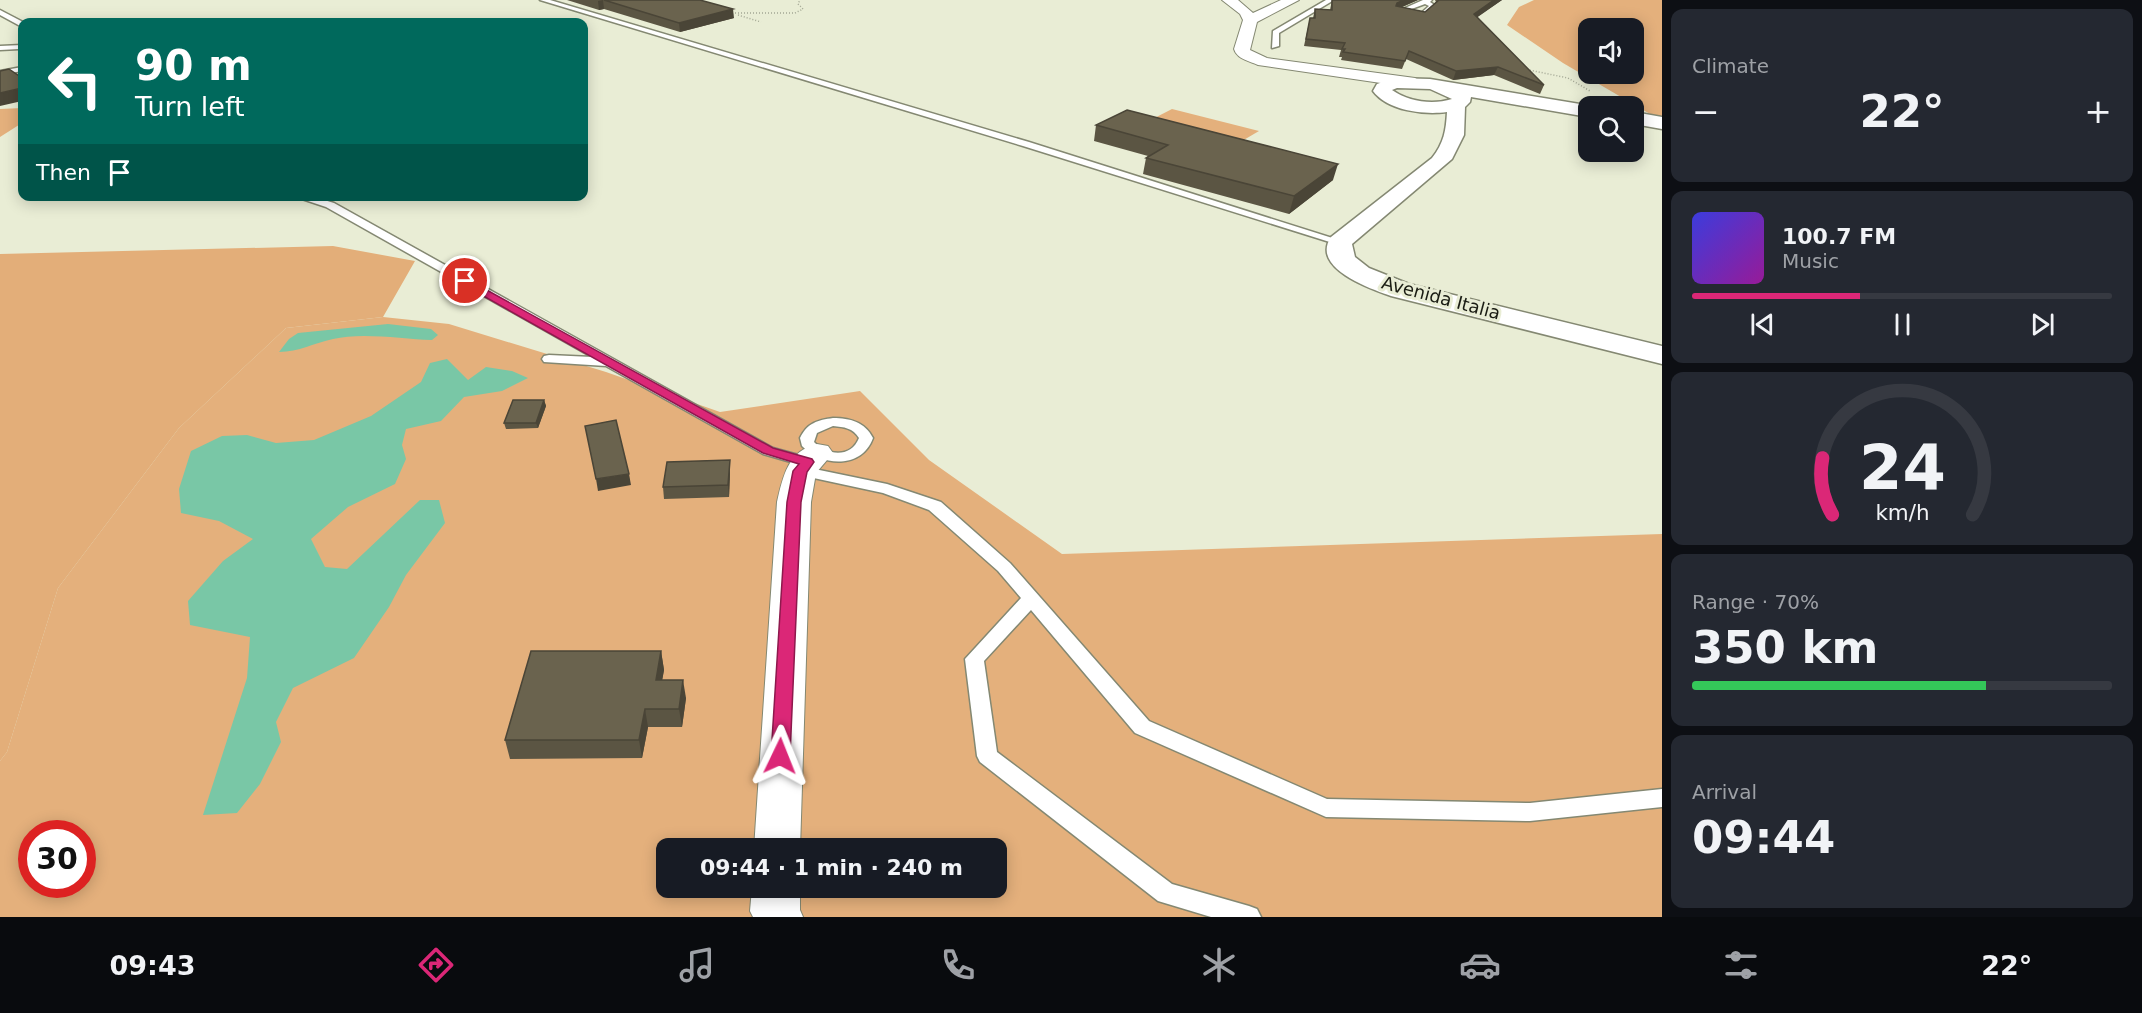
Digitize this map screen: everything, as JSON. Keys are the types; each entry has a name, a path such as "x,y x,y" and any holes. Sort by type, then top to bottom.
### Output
{"street":[{"path":"1234,2 1282,0"},
{"path":"1250,21 1292,0"},
{"path":"1234,2 1246,12 1250,21 1242,49 1247,56 1272,64 1363,75 1578,109"},
{"path":"1363,75 1387,85 1414,83"},
{"path":"1387,85 1382,91 1391,98 1424,106 1458,109 1496,96"},
{"path":"1341,242 1439,162 1449,151 1457,131 1458,109 1462,98 1458,94 1439,87"},
{"path":"1644,120 1662,123"},
{"name":"Avenida Italia","path":"1341,242 1339,249 1341,257 1349,266 1376,281 1400,290 1662,355"},
{"path":"777,838 794,502 808,462"},
{"path":"776,898 775,911 778,917"}],"lane":[{"path":"543,0 1026,144 1341,242"},
{"path":"1275,46 1275,32 1331,0"},
{"path":"0,12 18,23"},
{"path":"0,50 18,47"},
{"path":"0,73 18,70"},
{"path":"314,201 330,206 768,451 808,462 935,506 1004,567 1142,727 1326,808 1530,812 1662,798"},
{"path":"549,359 611,363"},
{"path":"1031,598 974,659 987,756 1166,893 1249,917"}],"path":[{"path":"760,22 735,13 795,13 803,9 798,4 800,0"},
{"path":"1523,69 1568,78 1600,96"}],"shaded area":[{"path":"1534,0 1662,0 1662,121 1644,110 1644,96 1619,96 1599,84 1644,84 1644,18 1578,18 1578,72 1507,25 1519,7"},
{"path":"18,108 18,126 0,137 0,109"},
{"path":"1172,109 1259,131 1225,151 1137,127"},
{"path":"333,246 415,261 383,317 286,328 179,428 58,588 7,752 0,761 0,254"},
{"path":"383,317 449,324 606,372 720,412 860,391 929,460 1062,554 1662,534 1662,917 0,917 0,761 7,752 58,588 179,428 286,328"},
{"path":"388,324 431,329 438,335 432,340 369,336 344,337 293,351 279,352 289,339 298,333"},
{"path":"447,359 468,380 486,367 512,371 528,378 502,391 464,397 441,421 406,429 402,445 406,459 395,484 348,507 311,539 325,567 347,569 420,500 439,500 445,523 406,575 389,607 354,658 293,688 276,722 281,742 260,784 237,813 203,815 247,678 250,637 190,625 188,601 223,561 253,539 219,521 181,513 179,489 191,451 222,436 247,435 276,443 314,440 371,416 421,382 430,363"}],"building":[{"path":"604,0 700,0 733,9 679,23"},
{"path":"1332,0 1404,0 1396,6 1425,12 1439,0 1494,0 1474,14 1544,85 1498,67 1456,71 1409,51 1405,61 1343,52 1345,43 1306,39 1310,18 1315,18 1315,9 1332,10"},
{"path":"9,69 18,75 18,89 0,93 0,71"},
{"path":"1127,110 1338,164 1294,196 1146,158 1168,145 1096,125"},
{"path":"513,400 544,400 536,423 504,423"},
{"path":"616,420 629,474 596,479 585,426"},
{"path":"730,460 728,485 663,487 667,462"},
{"path":"531,651 661,651 656,680 683,680 679,709 645,709 639,740 505,740"}],"route":[{"path":"465,281 768,451 808,462 800,471 794,502 780,756"}]}
